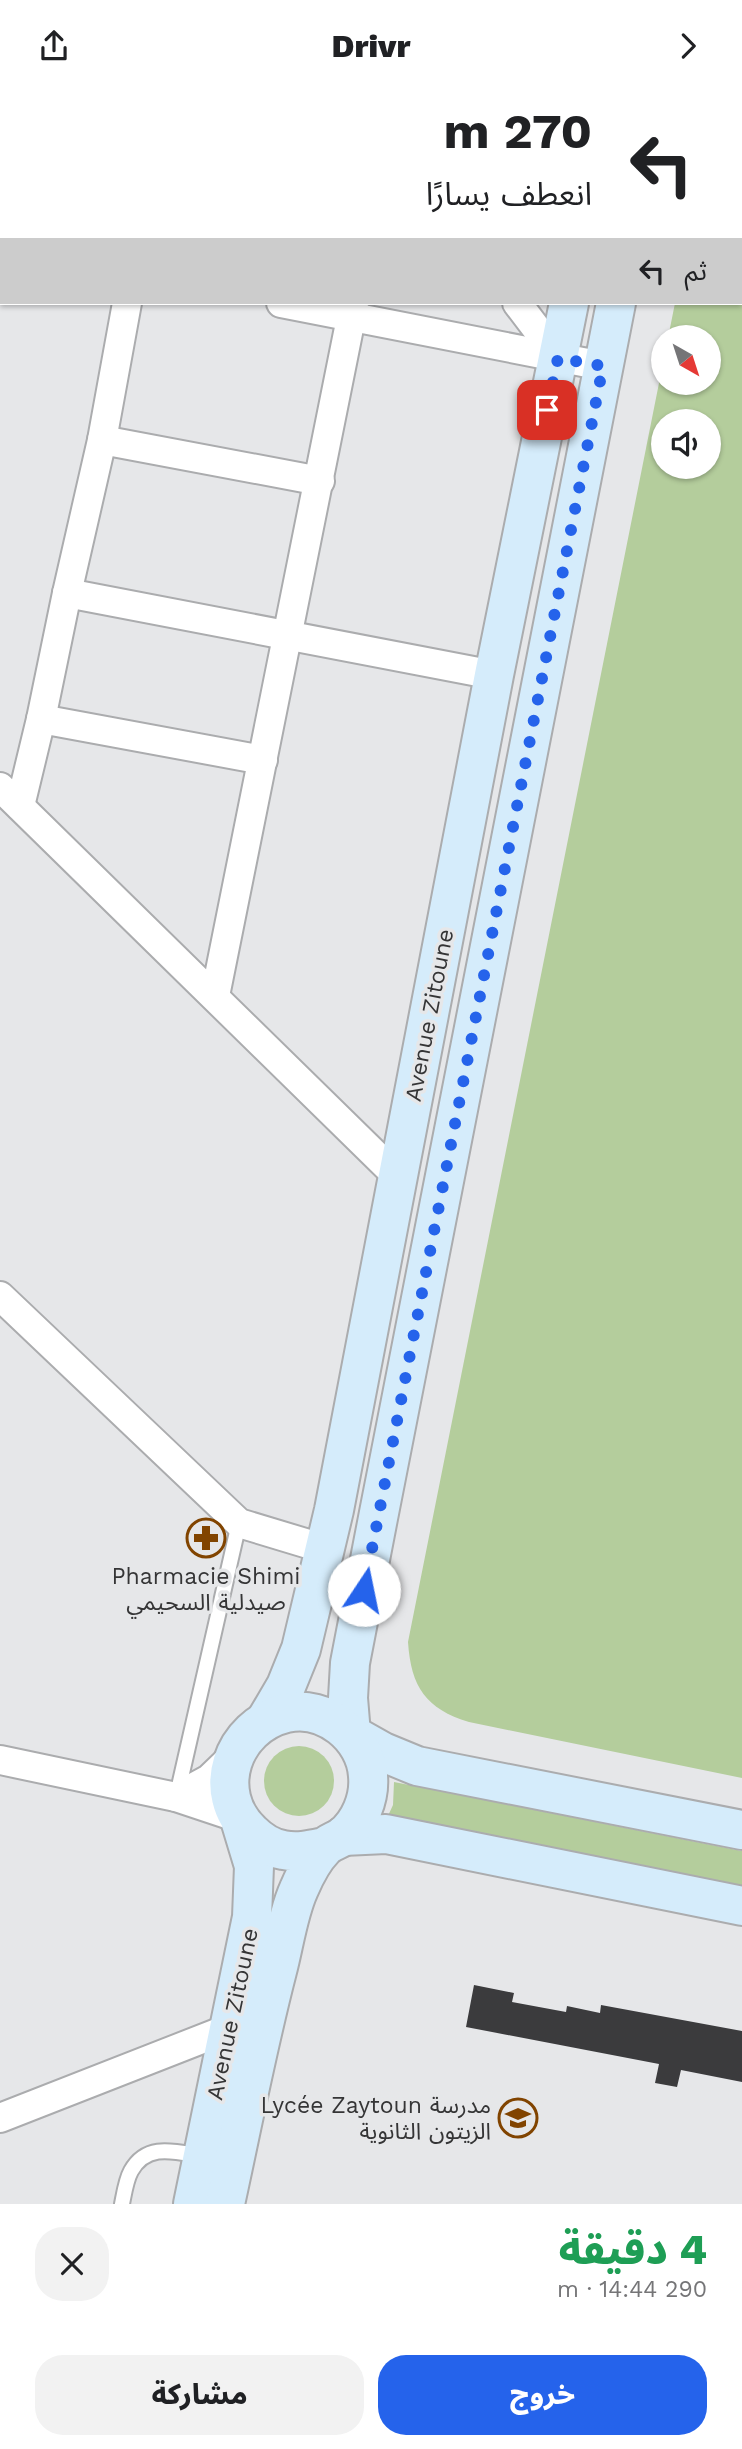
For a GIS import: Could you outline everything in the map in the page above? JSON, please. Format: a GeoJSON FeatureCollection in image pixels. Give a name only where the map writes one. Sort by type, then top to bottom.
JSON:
{"type":"FeatureCollection","features":[{"type":"Feature","properties":{"kind":"main road","name":"Avenue Zitoune"},"geometry":{"type":"LineString","coordinates":[[265,1720],[286,1686],[301,1649],[325,1549],[569,305]]}},
{"type":"Feature","properties":{"kind":"main road","name":"Avenue Zitoune"},"geometry":{"type":"LineString","coordinates":[[351,1734],[348,1698],[353,1650],[616,305]]}},
{"type":"Feature","properties":{"kind":"main road"},"geometry":{"type":"LineString","coordinates":[[742,1830],[418,1766],[383,1752],[333,1721],[312,1713],[288,1712],[265,1720],[247,1734],[234,1755],[228,1778],[231,1801],[240,1820],[259,1840],[280,1850],[302,1852],[334,1841],[386,1834],[742,1906]]}},
{"type":"Feature","properties":{"kind":"main road"},"geometry":{"type":"LineString","coordinates":[[334,1841],[358,1818],[367,1797],[368,1775],[363,1753],[351,1734]]}},
{"type":"Feature","properties":{"kind":"main road","name":"Avenue Zitoune"},"geometry":{"type":"LineString","coordinates":[[225,2204],[245,2031],[254,1866],[240,1820]]}},
{"type":"Feature","properties":{"kind":"main road","name":"Avenue Zitoune"},"geometry":{"type":"LineString","coordinates":[[193,2204],[203,2156],[245,2031],[298,1891],[334,1841]]}},
{"type":"Feature","properties":{"kind":"street"},"geometry":{"type":"LineString","coordinates":[[127,305],[102,440],[41,719],[10,796],[398,1177]]}},
{"type":"Feature","properties":{"kind":"street"},"geometry":{"type":"LineString","coordinates":[[301,305],[352,310],[603,366]]}},
{"type":"Feature","properties":{"kind":"street"},"geometry":{"type":"LineString","coordinates":[[518,305],[558,358]]}},
{"type":"Feature","properties":{"kind":"street"},"geometry":{"type":"LineString","coordinates":[[215,996],[320,481],[352,310]]}},
{"type":"Feature","properties":{"kind":"street"},"geometry":{"type":"LineString","coordinates":[[102,440],[320,481]]}},
{"type":"Feature","properties":{"kind":"street"},"geometry":{"type":"LineString","coordinates":[[67,593],[495,675]]}},
{"type":"Feature","properties":{"kind":"street"},"geometry":{"type":"LineString","coordinates":[[41,719],[263,760]]}},
{"type":"Feature","properties":{"kind":"street"},"geometry":{"type":"LineString","coordinates":[[0,1296],[239,1523],[325,1549]]}},
{"type":"Feature","properties":{"kind":"street"},"geometry":{"type":"LineString","coordinates":[[176,1797],[209,1779],[234,1755]]}},
{"type":"Feature","properties":{"kind":"street"},"geometry":{"type":"LineString","coordinates":[[0,1760],[176,1797],[240,1820]]}},
{"type":"Feature","properties":{"kind":"street"},"geometry":{"type":"LineString","coordinates":[[0,2118],[245,2031]]}},
{"type":"Feature","properties":{"kind":"lane"},"geometry":{"type":"LineString","coordinates":[[176,1797],[239,1523]]}},
{"type":"Feature","properties":{"kind":"lane"},"geometry":{"type":"LineString","coordinates":[[122,2204],[131,2171],[148,2154],[163,2150],[203,2156]]}},
{"type":"Feature","properties":{"kind":"green space"},"geometry":{"type":"Polygon","coordinates":[[[675,305],[742,305],[742,1778],[454,1717],[423,1694],[413,1672],[408,1642],[651,423],[651,479],[721,479],[721,409],[654,409],[657,395],[721,395],[721,325],[671,325],[675,305]]]}},
{"type":"Feature","properties":{"kind":"green space"},"geometry":{"type":"Polygon","coordinates":[[[299,1746],[318,1752],[328,1762],[334,1781],[328,1800],[318,1810],[299,1816],[280,1810],[270,1800],[264,1781],[270,1762],[280,1752],[299,1746]]]}},
{"type":"Feature","properties":{"kind":"green space"},"geometry":{"type":"Polygon","coordinates":[[[394,1782],[742,1851],[742,1887],[387,1818],[393,1805],[394,1782]]]}},
{"type":"Feature","properties":{"kind":"building"},"geometry":{"type":"Polygon","coordinates":[[[474,1985],[514,1993],[512,2002],[566,2012],[567,2006],[600,2013],[601,2005],[742,2031],[742,2082],[681,2070],[677,2087],[655,2083],[659,2064],[466,2027],[474,1985]]]}},
{"type":"Feature","properties":{"kind":"place","name":"Pharmacie Shimi صيدلية السحيمي"},"geometry":{"type":"Point","coordinates":[206,1538]}},
{"type":"Feature","properties":{"kind":"place","name":"Lycée Zaytoun مدرسة الزيتون الثانوية"},"geometry":{"type":"Point","coordinates":[518,2118]}},
{"type":"Feature","properties":{"kind":"route"},"geometry":{"type":"LineString","coordinates":[[364,1590],[603,366],[558,358],[547,410]]}}]}
